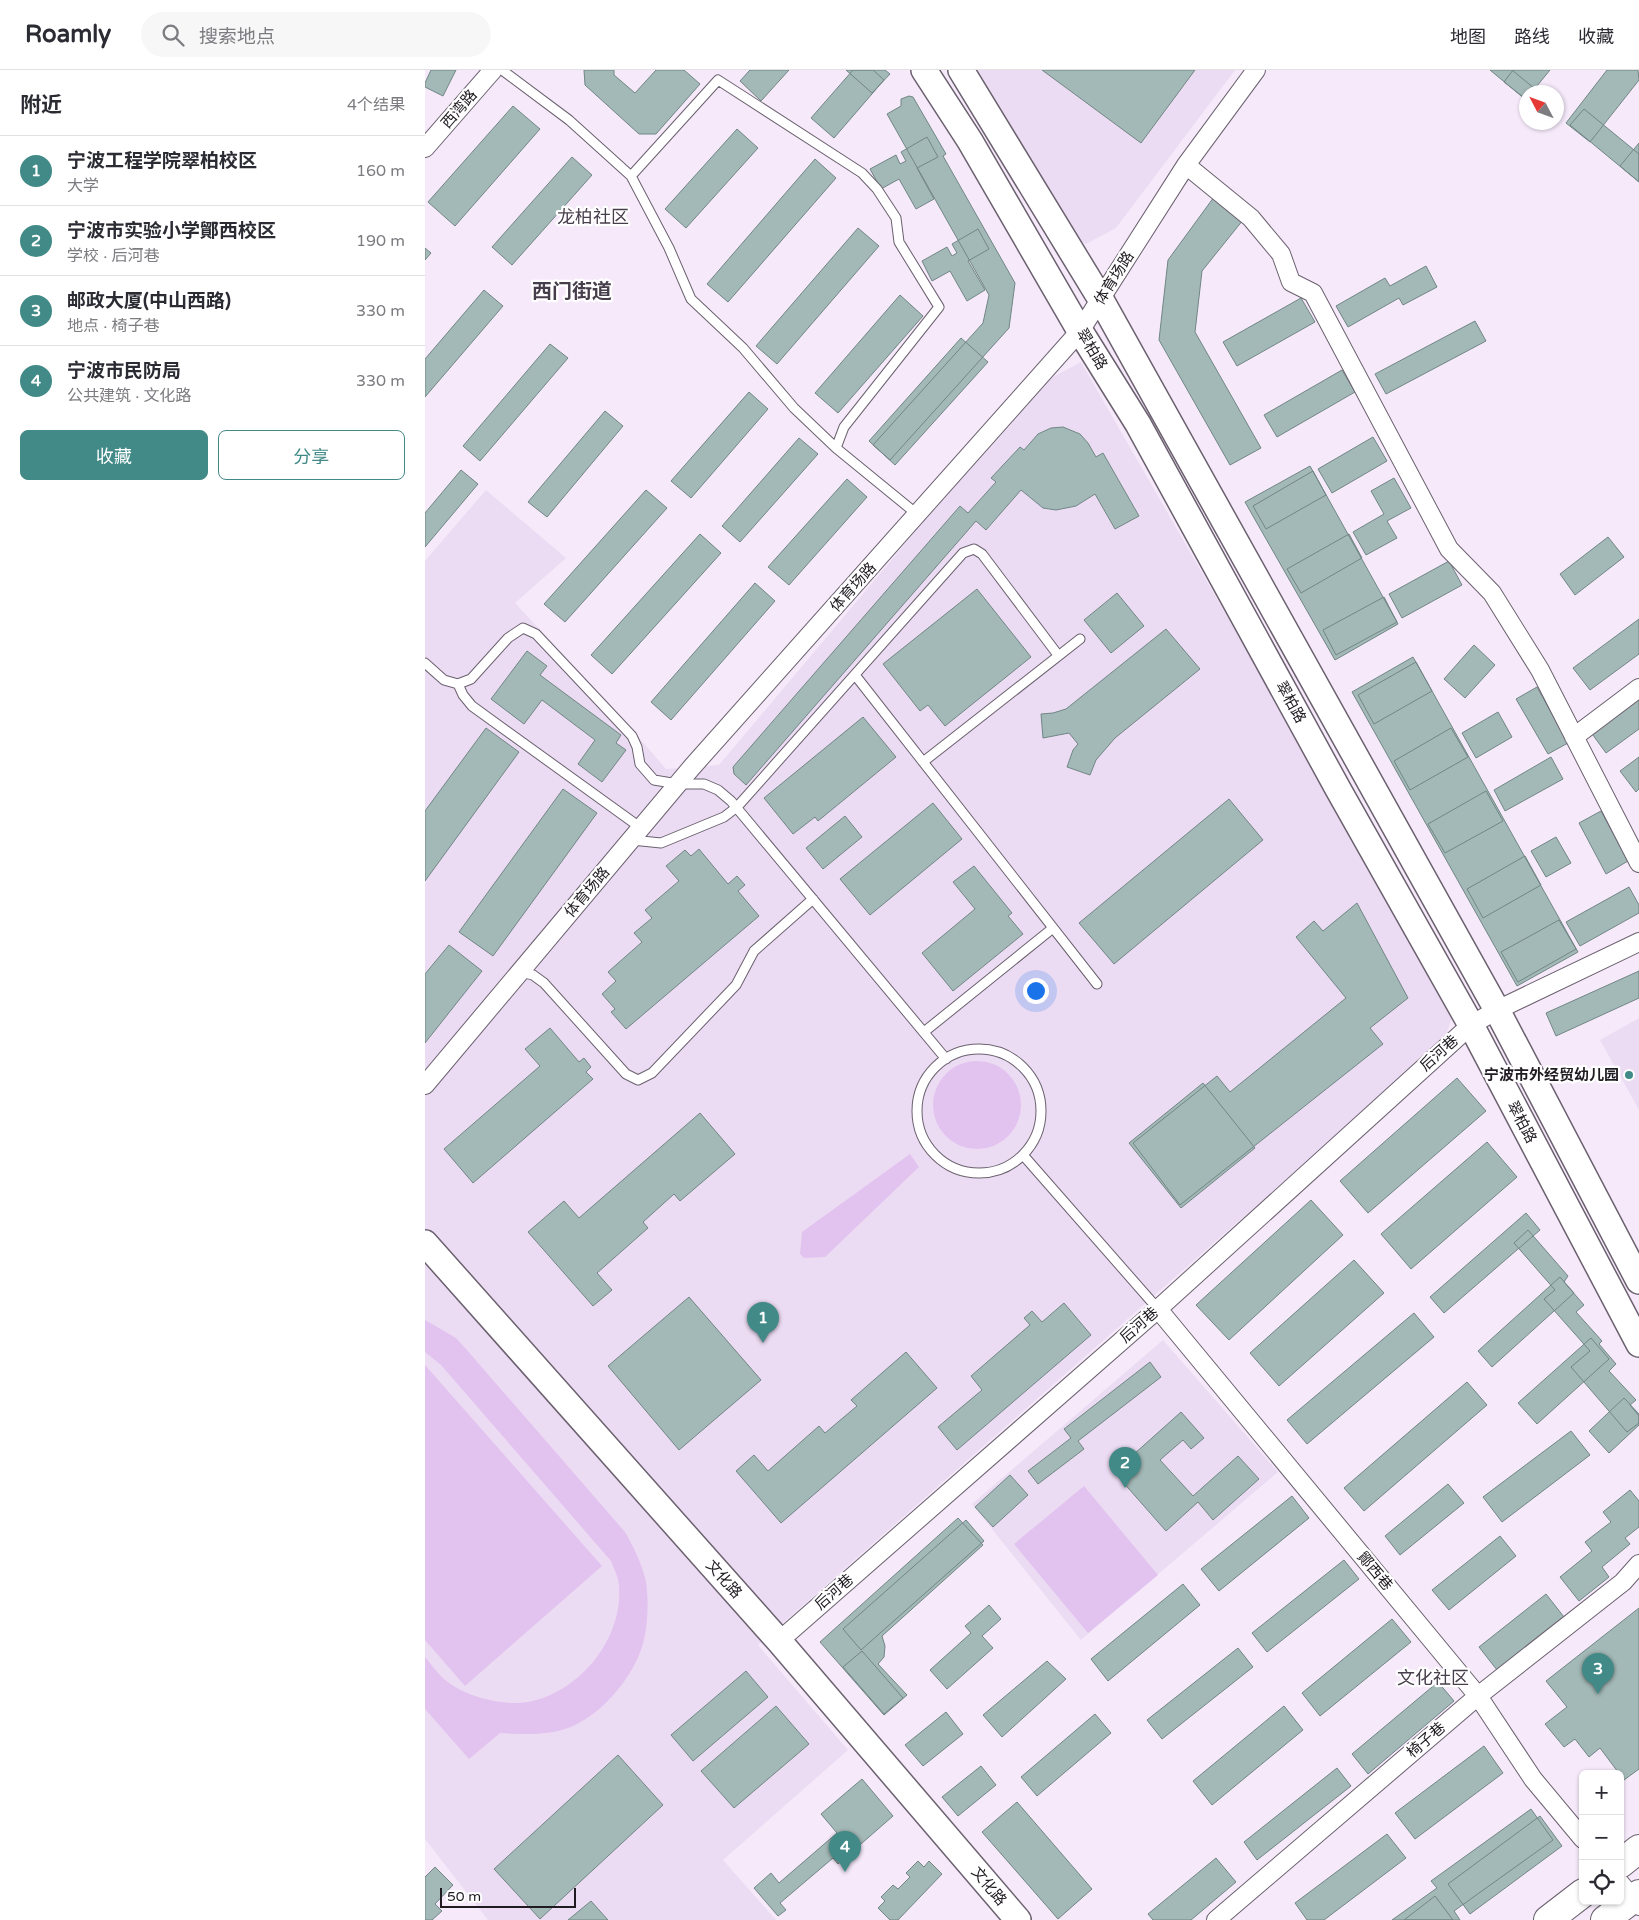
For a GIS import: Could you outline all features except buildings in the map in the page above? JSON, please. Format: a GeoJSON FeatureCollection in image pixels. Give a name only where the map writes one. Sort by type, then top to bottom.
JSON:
{"type":"FeatureCollection","features":[{"type":"Feature","properties":{"kind":"main road","name":"翠柏路"},"geometry":{"type":"LineString","coordinates":[[924,70],[970,141],[1080,331],[1138,424],[1471,1024],[1639,1344]]}},
{"type":"Feature","properties":{"kind":"main road","name":"翠柏路"},"geometry":{"type":"LineString","coordinates":[[961,70],[1101,298],[1497,1010],[1637,1271]]}},
{"type":"Feature","properties":{"kind":"main road","name":"文化路"},"geometry":{"type":"LineString","coordinates":[[425,1243],[779,1640],[1018,1920]]}},
{"type":"Feature","properties":{"kind":"main road"},"geometry":{"type":"LineString","coordinates":[[1624,1861],[1639,1849]]}},
{"type":"Feature","properties":{"kind":"main road"},"geometry":{"type":"LineString","coordinates":[[1605,1920],[1633,1895]]}},
{"type":"Feature","properties":{"kind":"main road"},"geometry":{"type":"LineString","coordinates":[[1548,1920],[1579,1896]]}},
{"type":"Feature","properties":{"kind":"street","name":"西湾路"},"geometry":{"type":"LineString","coordinates":[[425,148],[493,70]]}},
{"type":"Feature","properties":{"kind":"street","name":"体育场路"},"geometry":{"type":"LineString","coordinates":[[425,1085],[678,784],[1080,331],[1186,165],[1256,70]]}},
{"type":"Feature","properties":{"kind":"street"},"geometry":{"type":"LineString","coordinates":[[1186,165],[1251,218],[1281,254],[1291,282],[1313,293],[1449,548],[1492,593],[1539,670],[1639,863]]}},
{"type":"Feature","properties":{"kind":"street"},"geometry":{"type":"LineString","coordinates":[[1574,737],[1639,688]]}},
{"type":"Feature","properties":{"kind":"street","name":"后河巷"},"geometry":{"type":"LineString","coordinates":[[779,1640],[1158,1309],[1471,1024],[1639,942]]}},
{"type":"Feature","properties":{"kind":"street","name":"鄮西巷"},"geometry":{"type":"LineString","coordinates":[[1158,1309],[1478,1696],[1533,1779],[1579,1834]]}},
{"type":"Feature","properties":{"kind":"street","name":"椅子巷"},"geometry":{"type":"LineString","coordinates":[[1216,1920],[1478,1696],[1623,1582],[1639,1564]]}},
{"type":"Feature","properties":{"kind":"lane"},"geometry":{"type":"LineString","coordinates":[[502,70],[569,120],[631,176],[669,248],[691,299],[743,348],[794,408],[837,448],[918,514]]}},
{"type":"Feature","properties":{"kind":"lane"},"geometry":{"type":"LineString","coordinates":[[631,176],[718,80],[862,173],[877,189],[896,218],[899,242],[939,307],[844,427],[837,448]]}},
{"type":"Feature","properties":{"kind":"lane"},"geometry":{"type":"LineString","coordinates":[[458,684],[463,695],[472,706],[636,834],[661,843],[724,817],[737,807],[963,553],[974,549],[982,554],[1058,655]]}},
{"type":"Feature","properties":{"kind":"lane"},"geometry":{"type":"LineString","coordinates":[[425,663],[444,680],[458,684],[471,679],[508,638],[523,628],[536,634],[632,736],[637,747],[640,764],[654,780],[678,784],[704,784],[718,790],[737,807],[947,1059]]}},
{"type":"Feature","properties":{"kind":"lane"},"geometry":{"type":"LineString","coordinates":[[923,762],[1080,639]]}},
{"type":"Feature","properties":{"kind":"lane"},"geometry":{"type":"LineString","coordinates":[[855,675],[1097,984]]}},
{"type":"Feature","properties":{"kind":"lane"},"geometry":{"type":"LineString","coordinates":[[520,972],[533,975],[543,983],[626,1074],[638,1080],[652,1073],[736,985],[754,951],[813,899]]}},
{"type":"Feature","properties":{"kind":"lane"},"geometry":{"type":"LineString","coordinates":[[924,1032],[1053,928]]}},
{"type":"Feature","properties":{"kind":"lane"},"geometry":{"type":"LineString","coordinates":[[989,1050],[1013,1059],[1031,1077],[1040,1100],[1041,1114],[1039,1127],[1034,1139],[1023,1155],[1006,1167],[980,1173],[966,1172],[954,1168],[934,1153],[921,1132],[918,1106],[920,1094],[932,1072],[947,1059],[964,1051],[989,1050]]}},
{"type":"Feature","properties":{"kind":"lane"},"geometry":{"type":"LineString","coordinates":[[1023,1155],[1158,1309]]}},
{"type":"Feature","properties":{"kind":"shaded area"},"geometry":{"type":"Polygon","coordinates":[[[972,70],[1235,70],[1116,228],[1086,244],[1071,234],[972,70]]]}},
{"type":"Feature","properties":{"kind":"shaded area"},"geometry":{"type":"Polygon","coordinates":[[[1081,362],[1454,1012],[1444,1040],[758,1645],[848,1750],[723,1860],[776,1920],[488,1920],[425,1839],[425,561],[486,490],[566,558],[515,603],[611,705],[666,769],[719,765],[926,519],[1053,377],[1081,362]]]}},
{"type":"Feature","properties":{"kind":"shaded area","name":"宁波市外经贸幼儿园"},"geometry":{"type":"Polygon","coordinates":[[[1639,1018],[1639,1110],[1600,1040],[1639,1018]]]}},
{"type":"Feature","properties":{"kind":"shaded area"},"geometry":{"type":"Polygon","coordinates":[[[977,1061],[994,1064],[1008,1074],[1018,1088],[1021,1105],[1018,1122],[1008,1136],[994,1146],[977,1149],[960,1146],[946,1136],[936,1122],[933,1105],[936,1088],[946,1074],[960,1064],[977,1061]]]}},
{"type":"Feature","properties":{"kind":"shaded area"},"geometry":{"type":"Polygon","coordinates":[[[910,1154],[919,1167],[825,1257],[804,1258],[800,1254],[802,1232],[910,1154]]]}},
{"type":"Feature","properties":{"kind":"shaded area"},"geometry":{"type":"Polygon","coordinates":[[[425,1320],[456,1338],[625,1532],[640,1562],[647,1590],[648,1607],[641,1650],[629,1674],[602,1707],[580,1723],[560,1731],[534,1734],[500,1733],[469,1759],[425,1709],[425,1657],[445,1680],[475,1696],[508,1703],[518,1703],[547,1696],[565,1687],[581,1675],[595,1660],[606,1643],[614,1625],[618,1606],[619,1583],[611,1561],[441,1365],[425,1352],[425,1320]]]}},
{"type":"Feature","properties":{"kind":"shaded area"},"geometry":{"type":"Polygon","coordinates":[[[1163,1340],[1278,1472],[1081,1640],[972,1504],[1163,1340]]]}},
{"type":"Feature","properties":{"kind":"shaded area"},"geometry":{"type":"Polygon","coordinates":[[[425,1365],[602,1566],[465,1686],[425,1640],[425,1365]]]}},
{"type":"Feature","properties":{"kind":"shaded area"},"geometry":{"type":"Polygon","coordinates":[[[1084,1486],[1158,1575],[1088,1633],[1014,1544],[1084,1486]]]}},
{"type":"Feature","properties":{"kind":"place","name":"宁波市外经贸幼儿园"},"geometry":{"type":"Point","coordinates":[1629,1075]}},
{"type":"Feature","properties":{"kind":"place","name":"宁波工程学院翠柏校区"},"geometry":{"type":"Point","coordinates":[763,1343]}},
{"type":"Feature","properties":{"kind":"place","name":"宁波市实验小学鄮西校区"},"geometry":{"type":"Point","coordinates":[1125,1488]}},
{"type":"Feature","properties":{"kind":"place","name":"邮政大厦(中山西路)"},"geometry":{"type":"Point","coordinates":[1598,1694]}},
{"type":"Feature","properties":{"kind":"place","name":"宁波市民防局"},"geometry":{"type":"Point","coordinates":[845,1872]}},
{"type":"Feature","properties":{"kind":"district","name":"龙柏社区"},"geometry":{"type":"Point","coordinates":[593,217]}},
{"type":"Feature","properties":{"kind":"district","name":"西门街道"},"geometry":{"type":"Point","coordinates":[572,292]}},
{"type":"Feature","properties":{"kind":"district","name":"文化社区"},"geometry":{"type":"Point","coordinates":[1433,1678]}}]}
